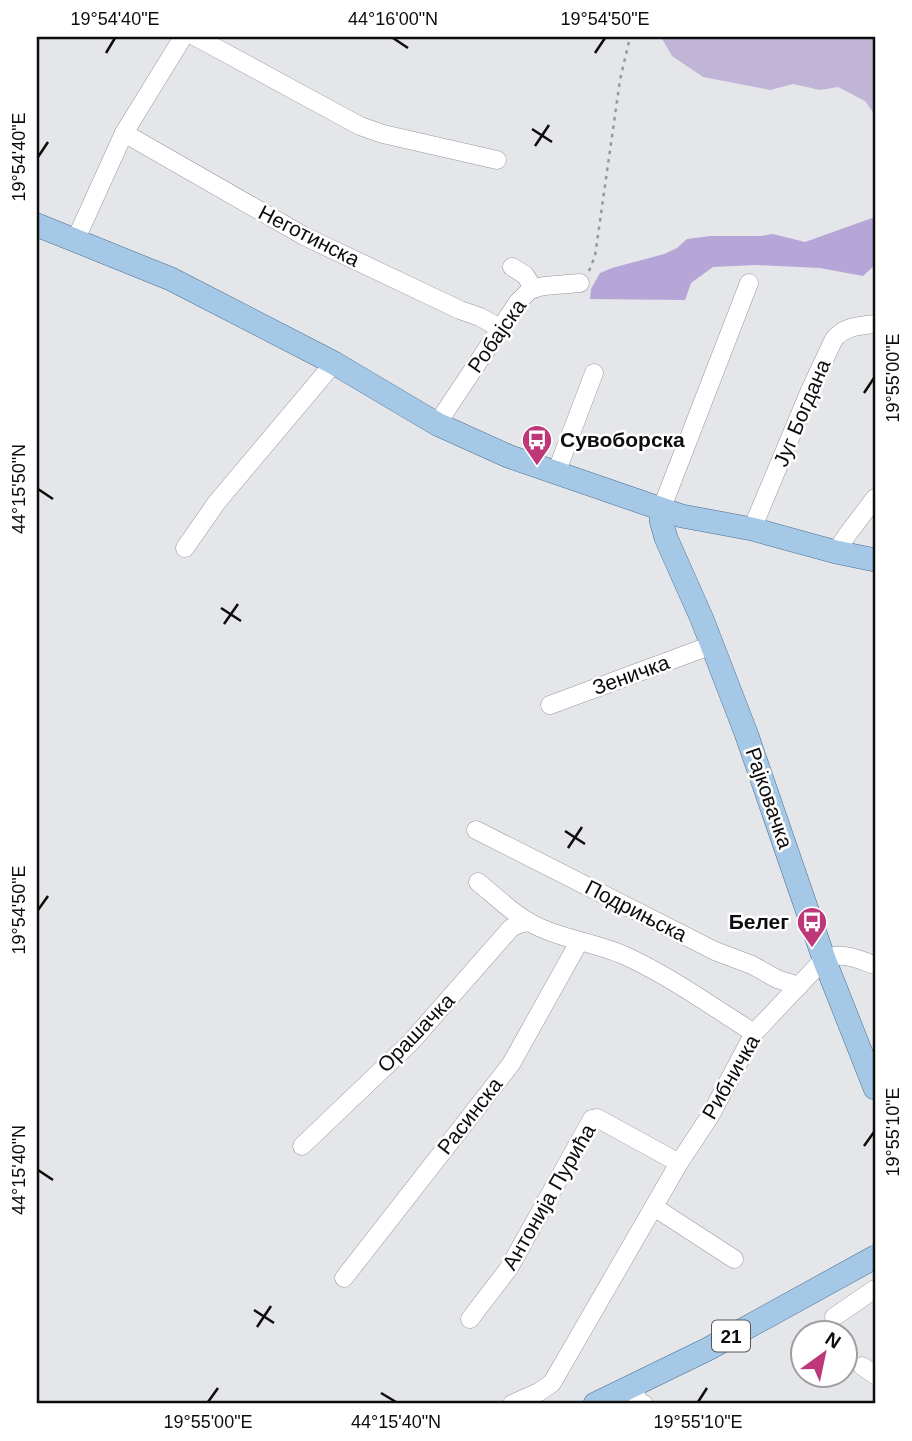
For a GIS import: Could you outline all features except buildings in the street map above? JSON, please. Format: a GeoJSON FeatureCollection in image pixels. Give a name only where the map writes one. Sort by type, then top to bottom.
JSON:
{"type":"FeatureCollection","features":[{"type":"Feature","properties":{"kind":"main road"},"geometry":{"type":"LineString","coordinates":[[37,225],[171,279],[334,363],[437,424],[508,456],[661,510],[875,560]]}},
{"type":"Feature","properties":{"kind":"main road","name":"Рајковачка"},"geometry":{"type":"LineString","coordinates":[[661,510],[660,520],[666,538],[702,619],[746,733],[824,959],[875,1088]]}},
{"type":"Feature","properties":{"kind":"main road","name":"21"},"geometry":{"type":"LineString","coordinates":[[595,1404],[638,1396],[708,1349],[875,1257]]}},
{"type":"Feature","properties":{"kind":"street"},"geometry":{"type":"LineString","coordinates":[[75,240],[124,132],[183,37]]}},
{"type":"Feature","properties":{"kind":"street"},"geometry":{"type":"LineString","coordinates":[[196,37],[360,126],[383,134],[497,160]]}},
{"type":"Feature","properties":{"kind":"street","name":"Неготинска"},"geometry":{"type":"LineString","coordinates":[[124,132],[304,236],[500,328]]}},
{"type":"Feature","properties":{"kind":"street"},"geometry":{"type":"LineString","coordinates":[[512,267],[525,275],[534,289]]}},
{"type":"Feature","properties":{"kind":"street","name":"Робајска"},"geometry":{"type":"LineString","coordinates":[[437,424],[517,302],[534,289],[580,283]]}},
{"type":"Feature","properties":{"kind":"street"},"geometry":{"type":"LineString","coordinates":[[661,510],[749,284]]}},
{"type":"Feature","properties":{"kind":"street","name":"Југ Богдана"},"geometry":{"type":"LineString","coordinates":[[752,530],[834,339],[839,332],[848,328],[875,324]]}},
{"type":"Feature","properties":{"kind":"street"},"geometry":{"type":"LineString","coordinates":[[185,548],[216,502],[334,363]]}},
{"type":"Feature","properties":{"kind":"street"},"geometry":{"type":"LineString","coordinates":[[556,473],[594,373]]}},
{"type":"Feature","properties":{"kind":"street"},"geometry":{"type":"LineString","coordinates":[[836,552],[875,498]]}},
{"type":"Feature","properties":{"kind":"street","name":"Зеничка"},"geometry":{"type":"LineString","coordinates":[[550,705],[712,645]]}},
{"type":"Feature","properties":{"kind":"street","name":"Подрињска"},"geometry":{"type":"LineString","coordinates":[[476,830],[704,946],[799,986]]}},
{"type":"Feature","properties":{"kind":"street"},"geometry":{"type":"LineString","coordinates":[[478,882],[529,922],[579,942],[613,950],[662,974],[754,1033]]}},
{"type":"Feature","properties":{"kind":"street","name":"Орашачка"},"geometry":{"type":"LineString","coordinates":[[302,1146],[411,1042],[511,929],[529,922]]}},
{"type":"Feature","properties":{"kind":"street","name":"Расинска"},"geometry":{"type":"LineString","coordinates":[[344,1278],[511,1063],[579,942]]}},
{"type":"Feature","properties":{"kind":"street"},"geometry":{"type":"LineString","coordinates":[[824,959],[843,955],[875,965]]}},
{"type":"Feature","properties":{"kind":"street","name":"Рибничка"},"geometry":{"type":"LineString","coordinates":[[512,1404],[552,1383],[679,1163],[710,1116],[754,1033],[824,959]]}},
{"type":"Feature","properties":{"kind":"street","name":"Антонија Пурића"},"geometry":{"type":"LineString","coordinates":[[470,1319],[509,1268],[592,1119],[597,1118],[679,1163]]}},
{"type":"Feature","properties":{"kind":"street"},"geometry":{"type":"LineString","coordinates":[[654,1207],[734,1259]]}},
{"type":"Feature","properties":{"kind":"street"},"geometry":{"type":"LineString","coordinates":[[834,1317],[875,1290]]}},
{"type":"Feature","properties":{"kind":"path"},"geometry":{"type":"LineString","coordinates":[[580,283],[588,274],[595,256],[620,80],[630,37]]}},
{"type":"Feature","properties":{"kind":"shaded area"},"geometry":{"type":"Polygon","coordinates":[[[661,37],[875,37],[875,115],[865,101],[838,87],[820,90],[793,84],[770,90],[703,77],[672,56],[661,37]]]}},
{"type":"Feature","properties":{"kind":"shaded area"},"geometry":{"type":"Polygon","coordinates":[[[875,217],[875,265],[863,276],[820,268],[755,265],[713,267],[691,283],[685,300],[590,299],[591,289],[600,273],[664,254],[687,239],[773,234],[805,242],[875,217]]]}},
{"type":"Feature","properties":{"kind":"place","name":"Сувоборска"},"geometry":{"type":"Point","coordinates":[537,467]}},
{"type":"Feature","properties":{"kind":"place","name":"Белег"},"geometry":{"type":"Point","coordinates":[812,949]}}]}
